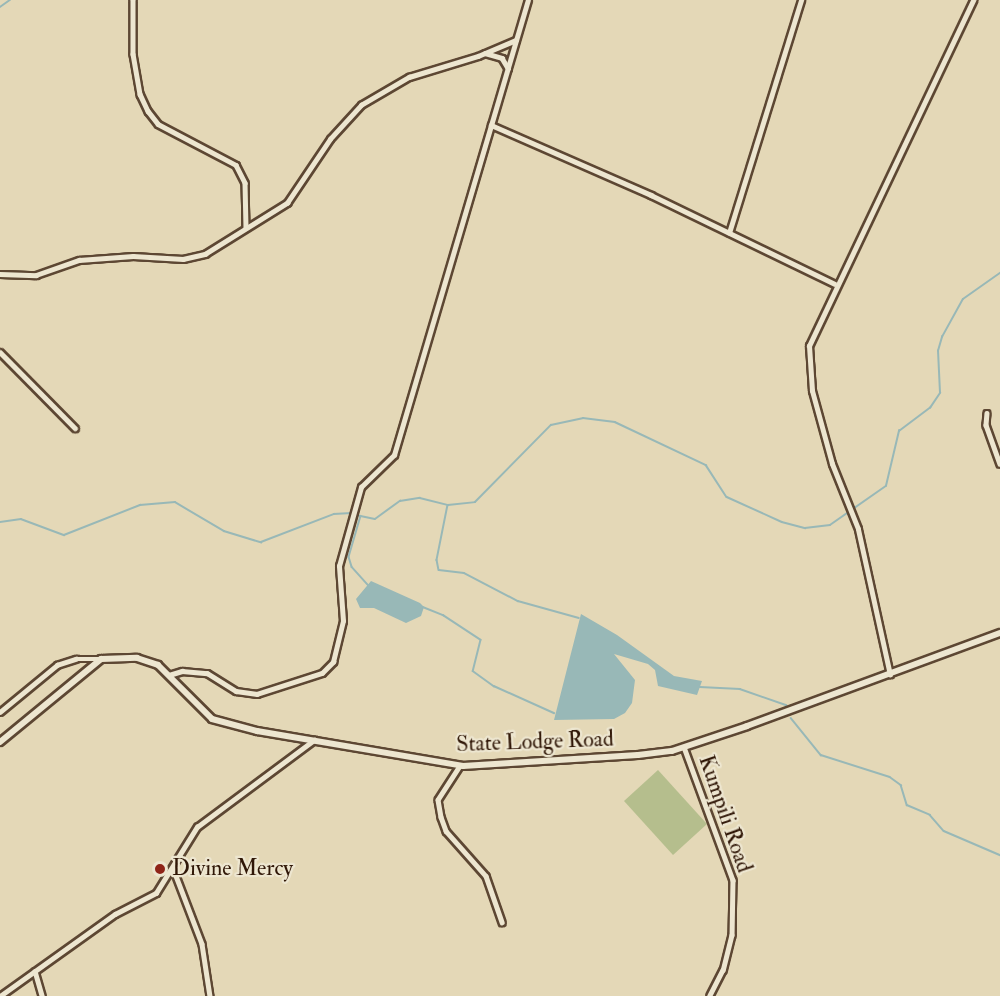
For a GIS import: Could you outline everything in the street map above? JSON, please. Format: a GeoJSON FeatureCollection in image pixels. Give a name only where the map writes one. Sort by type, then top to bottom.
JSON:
{"type":"FeatureCollection","features":[{"type":"Feature","properties":{"kind":"street"},"geometry":{"type":"LineString","coordinates":[[133,0],[133,54],[140,94],[148,111],[158,124],[236,165],[245,183],[246,227]]}},
{"type":"Feature","properties":{"kind":"street"},"geometry":{"type":"LineString","coordinates":[[169,675],[182,671],[207,672],[236,691],[251,694],[327,670],[336,655],[342,631],[339,566],[363,481],[394,454],[528,0]]}},
{"type":"Feature","properties":{"kind":"street"},"geometry":{"type":"LineString","coordinates":[[729,233],[801,0]]}},
{"type":"Feature","properties":{"kind":"street"},"geometry":{"type":"LineString","coordinates":[[890,675],[853,516],[832,464],[808,373],[809,346],[835,284],[973,0]]}},
{"type":"Feature","properties":{"kind":"street"},"geometry":{"type":"LineString","coordinates":[[0,274],[36,274],[79,260],[193,257],[217,248],[246,227],[287,203],[330,139],[361,105],[409,77],[485,53],[516,40]]}},
{"type":"Feature","properties":{"kind":"street"},"geometry":{"type":"LineString","coordinates":[[485,53],[502,58],[508,68]]}},
{"type":"Feature","properties":{"kind":"street"},"geometry":{"type":"LineString","coordinates":[[490,125],[729,233],[835,284]]}},
{"type":"Feature","properties":{"kind":"street"},"geometry":{"type":"LineString","coordinates":[[0,352],[75,428]]}},
{"type":"Feature","properties":{"kind":"street"},"geometry":{"type":"LineString","coordinates":[[987,413],[986,425],[1000,464]]}},
{"type":"Feature","properties":{"kind":"street","name":"State Lodge Road"},"geometry":{"type":"LineString","coordinates":[[101,659],[151,661],[169,675],[181,691],[212,718],[314,740],[459,766],[566,763],[684,747],[890,675],[1000,633]]}},
{"type":"Feature","properties":{"kind":"street"},"geometry":{"type":"LineString","coordinates":[[0,712],[57,665],[76,659],[101,659]]}},
{"type":"Feature","properties":{"kind":"street"},"geometry":{"type":"LineString","coordinates":[[0,742],[101,659]]}},
{"type":"Feature","properties":{"kind":"street"},"geometry":{"type":"LineString","coordinates":[[0,996],[115,914],[156,893],[202,822],[314,740]]}},
{"type":"Feature","properties":{"kind":"street","name":"Kumpili Road"},"geometry":{"type":"LineString","coordinates":[[684,747],[733,880],[732,935],[723,970],[710,996]]}},
{"type":"Feature","properties":{"kind":"street"},"geometry":{"type":"LineString","coordinates":[[459,766],[438,800],[441,818],[446,831],[486,876],[502,922]]}},
{"type":"Feature","properties":{"kind":"street"},"geometry":{"type":"LineString","coordinates":[[173,868],[202,944],[210,996]]}},
{"type":"Feature","properties":{"kind":"street"},"geometry":{"type":"LineString","coordinates":[[35,971],[42,996]]}},
{"type":"Feature","properties":{"kind":"green space"},"geometry":{"type":"Polygon","coordinates":[[[658,770],[707,824],[673,855],[624,801],[658,770]]]}},
{"type":"Feature","properties":{"kind":"water"},"geometry":{"type":"Polygon","coordinates":[[[371,581],[420,603],[424,607],[421,616],[406,623],[374,608],[360,608],[356,599],[371,581]]]}},
{"type":"Feature","properties":{"kind":"water"},"geometry":{"type":"Polygon","coordinates":[[[581,614],[617,635],[674,676],[702,681],[697,695],[658,686],[655,670],[648,664],[614,654],[635,680],[632,703],[625,713],[614,719],[554,720],[581,614]]]}},
{"type":"Feature","properties":{"kind":"waterway"},"geometry":{"type":"LineString","coordinates":[[0,7],[10,0]]}},
{"type":"Feature","properties":{"kind":"waterway"},"geometry":{"type":"LineString","coordinates":[[448,505],[475,502],[551,425],[583,418],[615,422],[706,465],[727,497],[782,522],[805,528],[830,525],[886,486],[899,431],[930,408],[940,393],[938,351],[942,337],[963,299],[1000,273]]}},
{"type":"Feature","properties":{"kind":"waterway"},"geometry":{"type":"LineString","coordinates":[[356,515],[375,519],[400,501],[420,498],[448,505],[437,560],[439,570],[464,573],[518,601],[579,618]]}},
{"type":"Feature","properties":{"kind":"waterway"},"geometry":{"type":"LineString","coordinates":[[0,522],[21,519],[64,535],[140,505],[175,502],[224,531],[261,542],[334,514],[351,513]]}},
{"type":"Feature","properties":{"kind":"waterway"},"geometry":{"type":"LineString","coordinates":[[361,516],[349,557],[352,567],[369,586]]}},
{"type":"Feature","properties":{"kind":"waterway"},"geometry":{"type":"LineString","coordinates":[[423,607],[443,615],[481,640],[473,671],[494,686],[554,713]]}},
{"type":"Feature","properties":{"kind":"waterway"},"geometry":{"type":"LineString","coordinates":[[700,687],[740,689],[786,705]]}},
{"type":"Feature","properties":{"kind":"waterway"},"geometry":{"type":"LineString","coordinates":[[791,718],[821,755],[890,777],[901,785],[907,805],[930,815],[944,831],[1000,855]]}},
{"type":"Feature","properties":{"kind":"place","name":"Divine Mercy"},"geometry":{"type":"Point","coordinates":[160,869]}}]}
